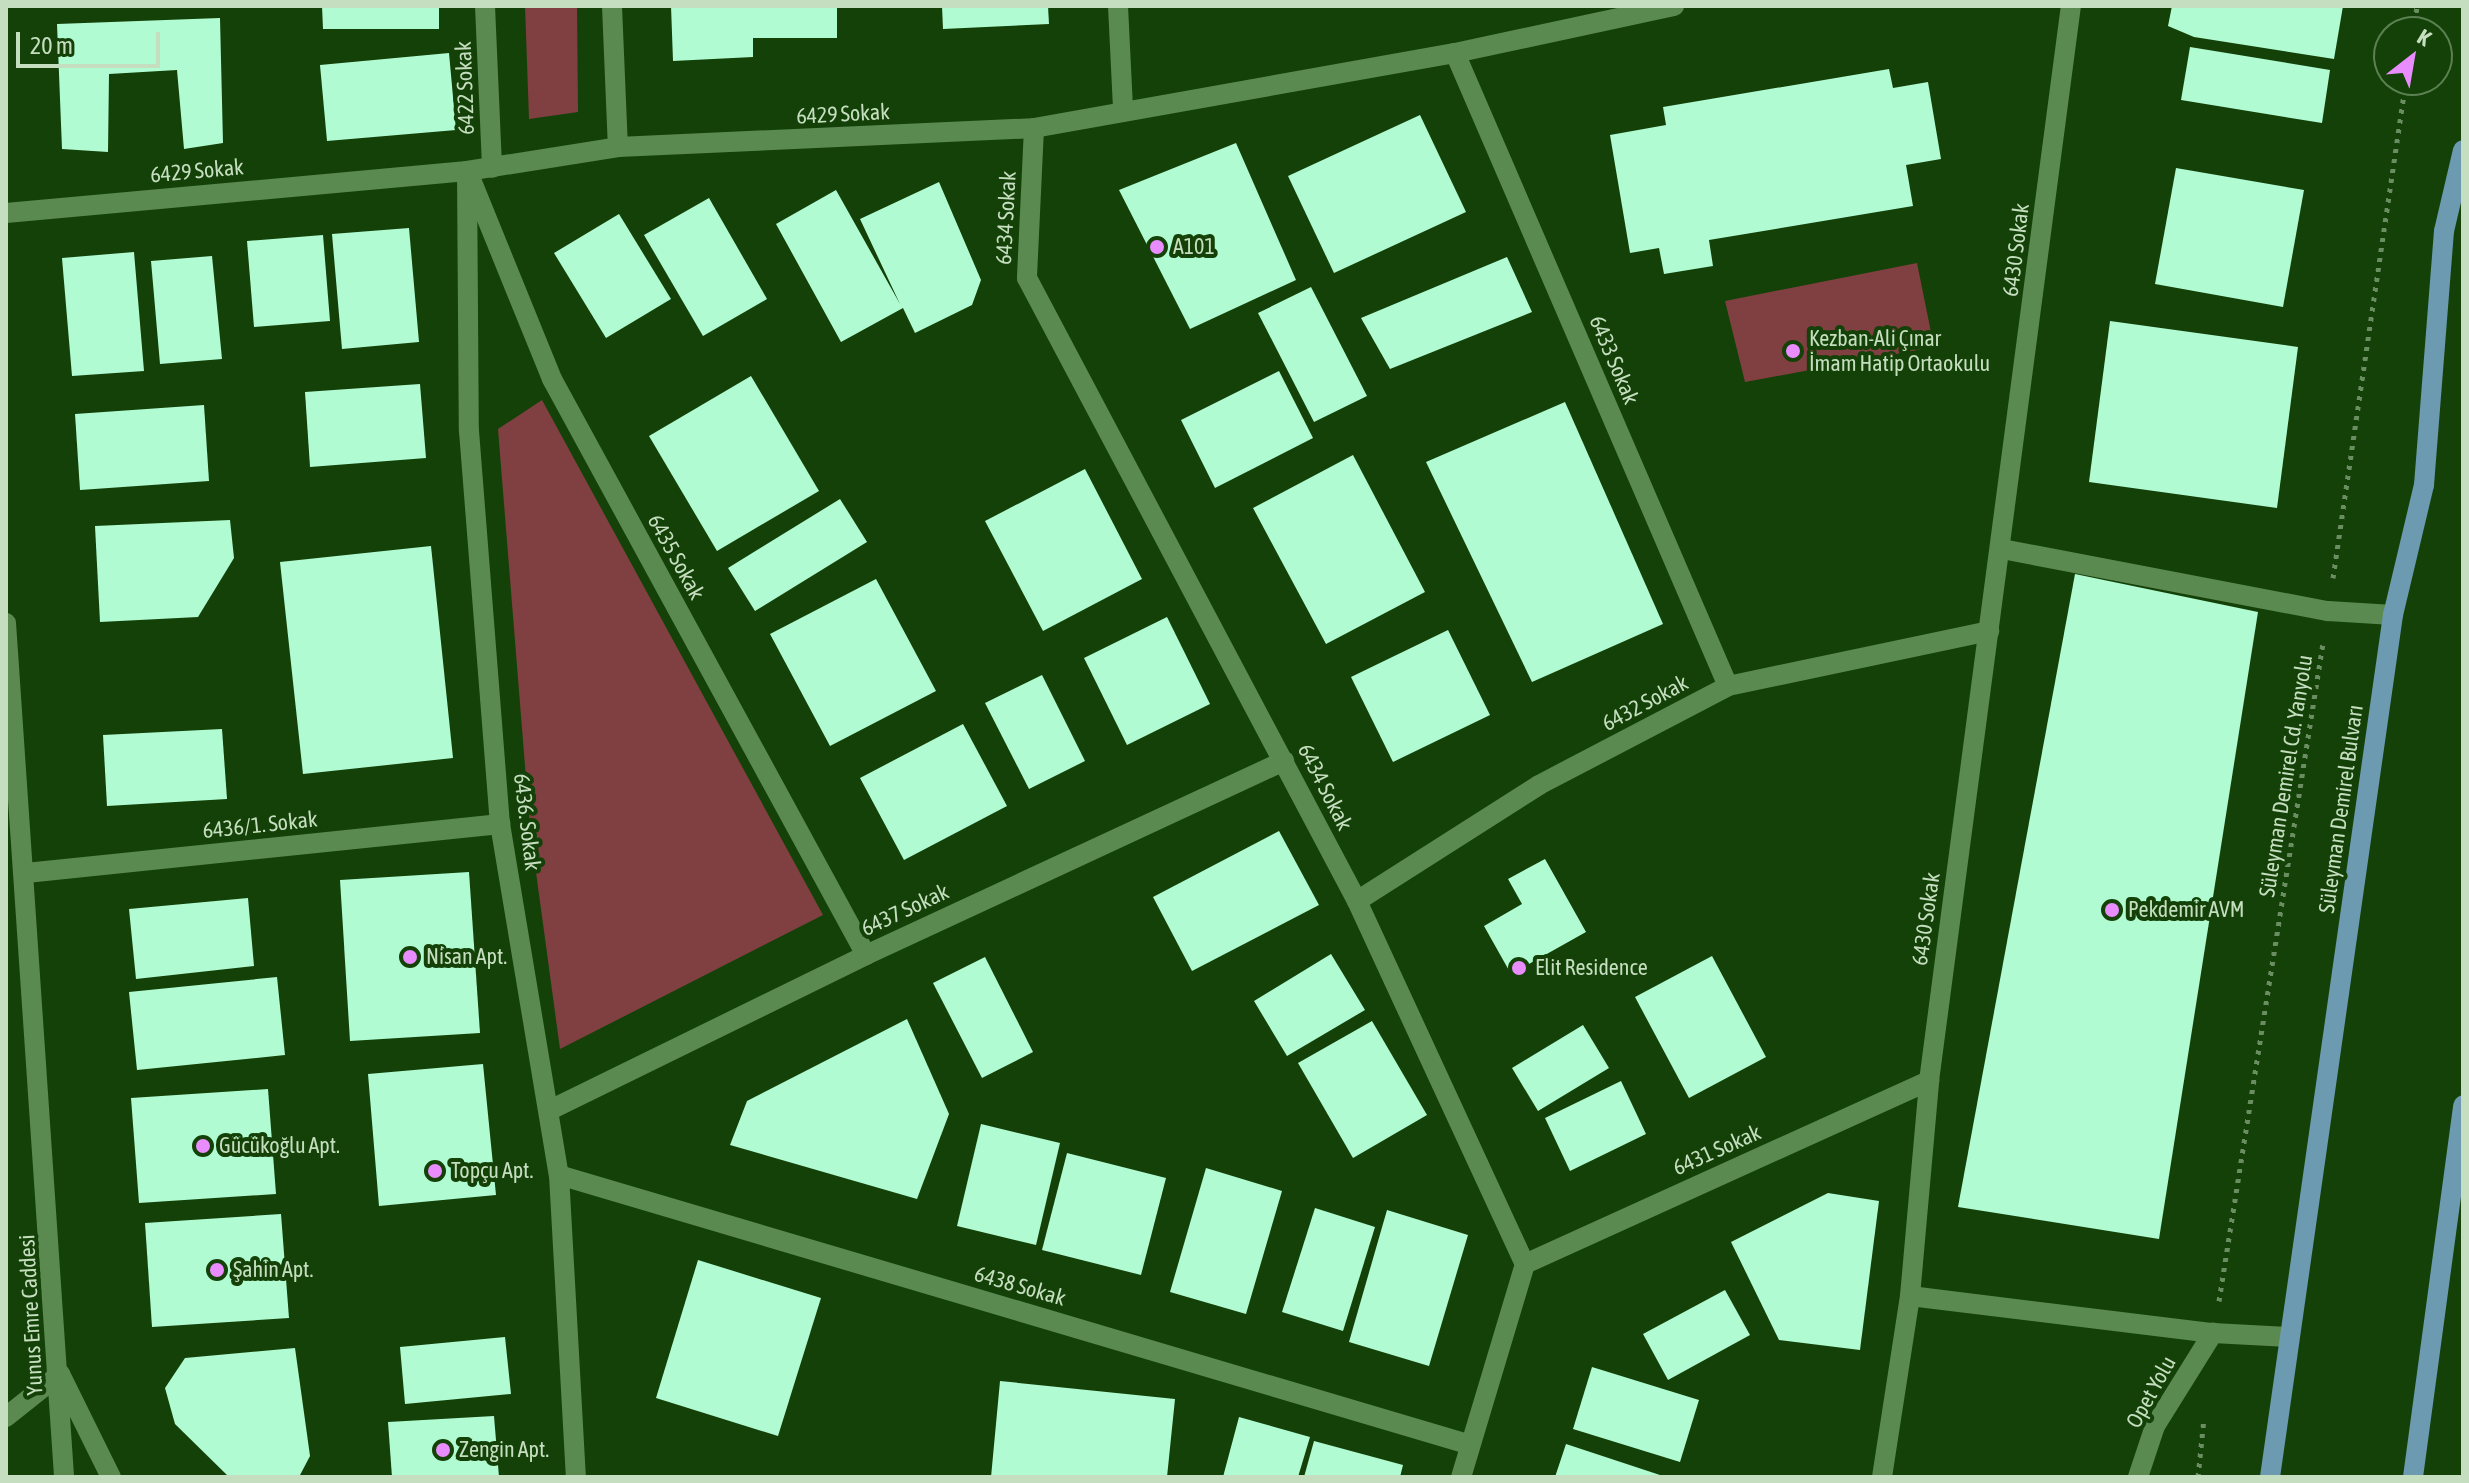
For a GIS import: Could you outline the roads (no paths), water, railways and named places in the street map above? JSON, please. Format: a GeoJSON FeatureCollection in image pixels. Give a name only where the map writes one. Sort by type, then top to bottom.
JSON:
{"type":"FeatureCollection","features":[{"type":"Feature","properties":{"kind":"main road","name":"Süleyman Demirel Bulvarı"},"geometry":{"type":"LineString","coordinates":[[2270,1477],[2393,615],[2424,485],[2444,231],[2463,150]]}},
{"type":"Feature","properties":{"kind":"main road"},"geometry":{"type":"LineString","coordinates":[[2413,1477],[2463,1105]]}},
{"type":"Feature","properties":{"kind":"street","name":"6422 Sokak"},"geometry":{"type":"LineString","coordinates":[[485,6],[492,168]]}},
{"type":"Feature","properties":{"kind":"street"},"geometry":{"type":"LineString","coordinates":[[612,6],[618,147]]}},
{"type":"Feature","properties":{"kind":"street"},"geometry":{"type":"LineString","coordinates":[[1118,6],[1123,110]]}},
{"type":"Feature","properties":{"kind":"street","name":"6429 Sokak"},"geometry":{"type":"LineString","coordinates":[[6,213],[467,171],[618,147],[1034,128],[1455,53],[1610,12],[1674,6]]}},
{"type":"Feature","properties":{"kind":"street","name":"6430 Sokak"},"geometry":{"type":"LineString","coordinates":[[1882,1477],[1910,1296],[1929,1081],[2002,549],[2071,6]]}},
{"type":"Feature","properties":{"kind":"street","name":"6433 Sokak"},"geometry":{"type":"LineString","coordinates":[[1455,53],[1728,686]]}},
{"type":"Feature","properties":{"kind":"street","name":"6434 Sokak"},"geometry":{"type":"LineString","coordinates":[[1034,128],[1027,278],[1357,901],[1525,1264]]}},
{"type":"Feature","properties":{"kind":"street","name":"6436. Sokak"},"geometry":{"type":"LineString","coordinates":[[467,171],[469,431],[500,824],[559,1175],[576,1477]]}},
{"type":"Feature","properties":{"kind":"street","name":"6435 Sokak"},"geometry":{"type":"LineString","coordinates":[[467,171],[552,379],[866,955]]}},
{"type":"Feature","properties":{"kind":"street"},"geometry":{"type":"LineString","coordinates":[[2002,549],[2328,611],[2393,615]]}},
{"type":"Feature","properties":{"kind":"street","name":"Yunus Emre Caddesi"},"geometry":{"type":"LineString","coordinates":[[6,623],[26,873],[60,1374],[64,1477]]}},
{"type":"Feature","properties":{"kind":"street","name":"6432 Sokak"},"geometry":{"type":"LineString","coordinates":[[1357,901],[1539,785],[1728,686],[1989,631]]}},
{"type":"Feature","properties":{"kind":"street","name":"6437 Sokak"},"geometry":{"type":"LineString","coordinates":[[550,1110],[866,955],[1284,761]]}},
{"type":"Feature","properties":{"kind":"street","name":"6436/1. Sokak"},"geometry":{"type":"LineString","coordinates":[[26,873],[500,824]]}},
{"type":"Feature","properties":{"kind":"street","name":"6431 Sokak"},"geometry":{"type":"LineString","coordinates":[[1525,1264],[1929,1081]]}},
{"type":"Feature","properties":{"kind":"street","name":"6438 Sokak"},"geometry":{"type":"LineString","coordinates":[[559,1175],[1468,1444]]}},
{"type":"Feature","properties":{"kind":"street"},"geometry":{"type":"LineString","coordinates":[[1461,1477],[1468,1444],[1525,1264]]}},
{"type":"Feature","properties":{"kind":"street"},"geometry":{"type":"LineString","coordinates":[[1910,1296],[2213,1333],[2289,1337]]}},
{"type":"Feature","properties":{"kind":"street","name":"Opet Yolu"},"geometry":{"type":"LineString","coordinates":[[2138,1477],[2155,1426],[2213,1333]]}},
{"type":"Feature","properties":{"kind":"street"},"geometry":{"type":"LineString","coordinates":[[6,1417],[60,1374],[111,1477]]}},
{"type":"Feature","properties":{"kind":"place","name":"A101"},"geometry":{"type":"Point","coordinates":[1157,247]}},
{"type":"Feature","properties":{"kind":"place","name":"Kezban-Ali Çınar İmam Hatip Ortaokulu"},"geometry":{"type":"Point","coordinates":[1793,351]}},
{"type":"Feature","properties":{"kind":"place","name":"Pekdemir AVM"},"geometry":{"type":"Point","coordinates":[2112,910]}},
{"type":"Feature","properties":{"kind":"place","name":"Nisan Apt."},"geometry":{"type":"Point","coordinates":[410,957]}},
{"type":"Feature","properties":{"kind":"place","name":"Elit Residence"},"geometry":{"type":"Point","coordinates":[1519,968]}},
{"type":"Feature","properties":{"kind":"place","name":"Gücükoğlu Apt."},"geometry":{"type":"Point","coordinates":[203,1146]}},
{"type":"Feature","properties":{"kind":"place","name":"Topçu Apt."},"geometry":{"type":"Point","coordinates":[435,1171]}},
{"type":"Feature","properties":{"kind":"place","name":"Şahin Apt."},"geometry":{"type":"Point","coordinates":[217,1270]}},
{"type":"Feature","properties":{"kind":"place","name":"Zengin Apt."},"geometry":{"type":"Point","coordinates":[443,1450]}}]}
